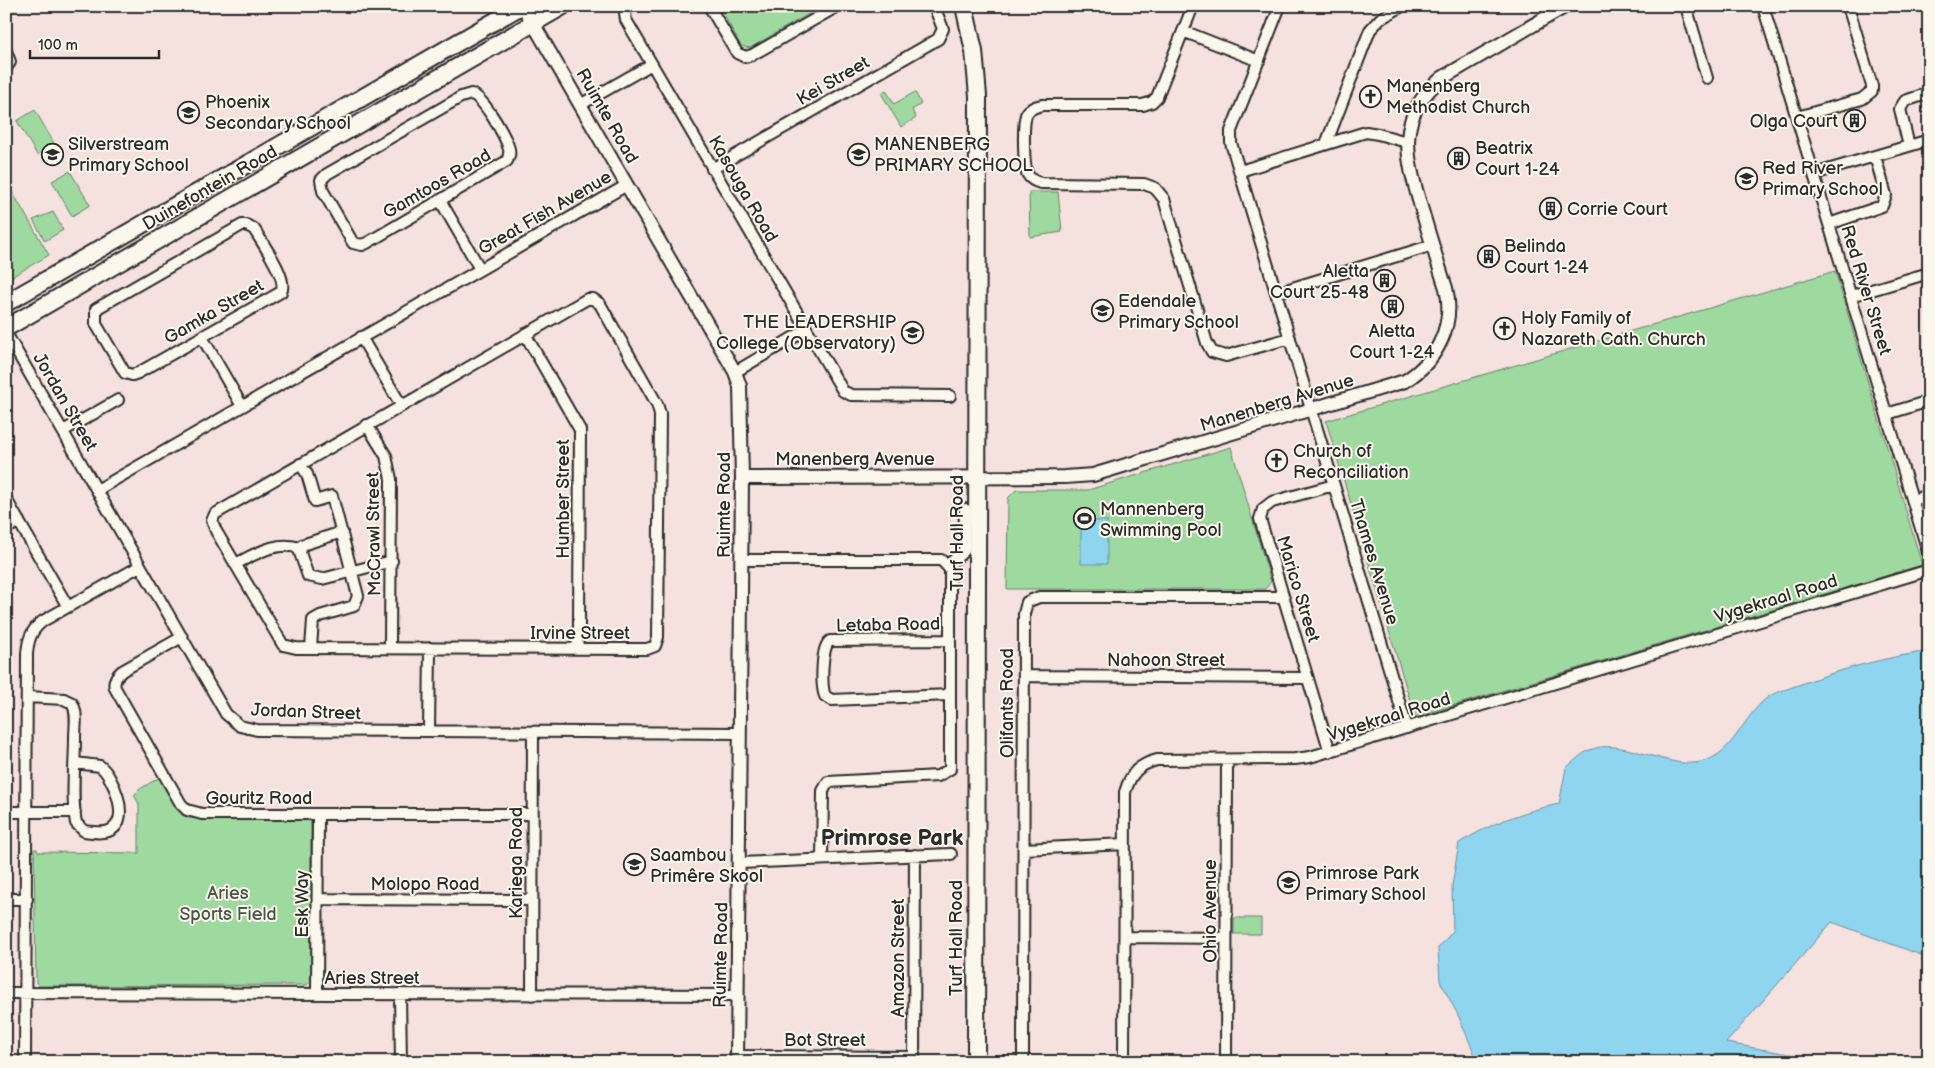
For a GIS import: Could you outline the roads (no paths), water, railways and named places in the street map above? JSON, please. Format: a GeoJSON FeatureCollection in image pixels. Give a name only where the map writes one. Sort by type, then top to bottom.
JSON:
{"type":"FeatureCollection","features":[{"type":"Feature","properties":{"kind":"main road","name":"Duinefontein Road"},"geometry":{"type":"LineString","coordinates":[[6,303],[522,6]]}},
{"type":"Feature","properties":{"kind":"main road","name":"Duinefontein Road"},"geometry":{"type":"LineString","coordinates":[[6,328],[563,6]]}},
{"type":"Feature","properties":{"kind":"main road","name":"Turf Hall Road"},"geometry":{"type":"LineString","coordinates":[[964,6],[974,51],[978,96],[976,1062]]}},
{"type":"Feature","properties":{"kind":"street","name":"Ruimte Road"},"geometry":{"type":"LineString","coordinates":[[522,6],[735,372],[740,386],[742,401],[742,478],[737,1059]]}},
{"type":"Feature","properties":{"kind":"street","name":"Kasouga Road"},"geometry":{"type":"LineString","coordinates":[[624,6],[626,20],[840,388],[846,394],[950,396]]}},
{"type":"Feature","properties":{"kind":"street"},"geometry":{"type":"LineString","coordinates":[[709,6],[737,53],[745,57],[838,6]]}},
{"type":"Feature","properties":{"kind":"street","name":"Kei Street"},"geometry":{"type":"LineString","coordinates":[[712,169],[938,40],[942,35],[942,27],[934,6]]}},
{"type":"Feature","properties":{"kind":"street"},"geometry":{"type":"LineString","coordinates":[[1193,6],[1157,97],[1148,104],[1043,105],[1031,108],[1027,112],[1025,122],[1027,173],[1033,180],[1041,183],[1144,184],[1155,188],[1164,199],[1207,343],[1212,352],[1226,356],[1290,338]]}},
{"type":"Feature","properties":{"kind":"street","name":"Thames Avenue"},"geometry":{"type":"LineString","coordinates":[[1280,6],[1231,131],[1231,143],[1407,728]]}},
{"type":"Feature","properties":{"kind":"street"},"geometry":{"type":"LineString","coordinates":[[1326,144],[1370,30],[1380,19],[1402,6]]}},
{"type":"Feature","properties":{"kind":"street","name":"Manenberg Avenue"},"geometry":{"type":"LineString","coordinates":[[742,478],[1065,477],[1102,473],[1398,384],[1416,373],[1428,361],[1443,336],[1449,309],[1448,296],[1410,168],[1407,142],[1415,110],[1433,85],[1566,6]]}},
{"type":"Feature","properties":{"kind":"street"},"geometry":{"type":"LineString","coordinates":[[1686,6],[1707,78]]}},
{"type":"Feature","properties":{"kind":"street","name":"Red River Street"},"geometry":{"type":"LineString","coordinates":[[1764,6],[1929,555]]}},
{"type":"Feature","properties":{"kind":"street"},"geometry":{"type":"LineString","coordinates":[[1797,118],[1862,99],[1872,91],[1848,6]]}},
{"type":"Feature","properties":{"kind":"street"},"geometry":{"type":"LineString","coordinates":[[1183,31],[1259,61]]}},
{"type":"Feature","properties":{"kind":"street"},"geometry":{"type":"LineString","coordinates":[[6,51],[10,62],[6,68]]}},
{"type":"Feature","properties":{"kind":"street"},"geometry":{"type":"LineString","coordinates":[[580,105],[652,64]]}},
{"type":"Feature","properties":{"kind":"street"},"geometry":{"type":"LineString","coordinates":[[1909,146],[1900,112],[1902,104],[1929,93]]}},
{"type":"Feature","properties":{"kind":"street","name":"Gamtoos Road"},"geometry":{"type":"LineString","coordinates":[[475,94],[482,101],[508,145],[510,156],[503,164],[440,200],[367,243],[357,245],[350,239],[322,192],[321,184],[327,174],[461,97],[475,94]]}},
{"type":"Feature","properties":{"kind":"street"},"geometry":{"type":"LineString","coordinates":[[1240,171],[1366,132],[1407,142]]}},
{"type":"Feature","properties":{"kind":"street"},"geometry":{"type":"LineString","coordinates":[[1814,174],[1929,140]]}},
{"type":"Feature","properties":{"kind":"street"},"geometry":{"type":"LineString","coordinates":[[1829,224],[1882,206],[1886,195],[1875,156]]}},
{"type":"Feature","properties":{"kind":"street","name":"Great Fish Avenue"},"geometry":{"type":"LineString","coordinates":[[97,490],[627,185]]}},
{"type":"Feature","properties":{"kind":"street","name":"Great Fish Avenue"},"geometry":{"type":"LineString","coordinates":[[440,200],[480,269]]}},
{"type":"Feature","properties":{"kind":"street","name":"Gamka Street"},"geometry":{"type":"LineString","coordinates":[[251,226],[282,278],[283,288],[277,295],[202,337],[132,375],[122,369],[96,324],[94,315],[99,306],[237,227],[251,226]]}},
{"type":"Feature","properties":{"kind":"street"},"geometry":{"type":"LineString","coordinates":[[1276,292],[1433,245]]}},
{"type":"Feature","properties":{"kind":"street"},"geometry":{"type":"LineString","coordinates":[[1851,296],[1929,273]]}},
{"type":"Feature","properties":{"kind":"street","name":"Irvine Street"},"geometry":{"type":"LineString","coordinates":[[593,299],[598,301],[657,404],[660,414],[657,642],[653,648],[311,648],[287,647],[282,644],[214,526],[213,516],[525,334],[585,300],[593,299]]}},
{"type":"Feature","properties":{"kind":"street"},"geometry":{"type":"LineString","coordinates":[[735,372],[806,330]]}},
{"type":"Feature","properties":{"kind":"street","name":"Jordan Street"},"geometry":{"type":"LineString","coordinates":[[6,333],[226,714],[233,722],[244,728],[257,730],[740,733]]}},
{"type":"Feature","properties":{"kind":"street","name":"Humber Street"},"geometry":{"type":"LineString","coordinates":[[525,334],[580,430],[577,649]]}},
{"type":"Feature","properties":{"kind":"street"},"geometry":{"type":"LineString","coordinates":[[202,337],[242,406]]}},
{"type":"Feature","properties":{"kind":"street"},"geometry":{"type":"LineString","coordinates":[[361,337],[401,405]]}},
{"type":"Feature","properties":{"kind":"street"},"geometry":{"type":"LineString","coordinates":[[63,432],[118,400]]}},
{"type":"Feature","properties":{"kind":"street"},"geometry":{"type":"LineString","coordinates":[[1887,414],[1929,401]]}},
{"type":"Feature","properties":{"kind":"street","name":"McCrawl Street"},"geometry":{"type":"LineString","coordinates":[[367,425],[382,447],[390,470],[392,561],[390,648]]}},
{"type":"Feature","properties":{"kind":"street"},"geometry":{"type":"LineString","coordinates":[[300,464],[307,474],[315,501],[332,496],[358,596],[357,604],[314,618],[311,623],[311,648]]}},
{"type":"Feature","properties":{"kind":"street","name":"Marico Street"},"geometry":{"type":"LineString","coordinates":[[1330,752],[1262,528],[1262,512],[1272,502],[1334,485]]}},
{"type":"Feature","properties":{"kind":"street"},"geometry":{"type":"LineString","coordinates":[[1912,500],[1929,495]]}},
{"type":"Feature","properties":{"kind":"street"},"geometry":{"type":"LineString","coordinates":[[6,499],[68,607]]}},
{"type":"Feature","properties":{"kind":"street"},"geometry":{"type":"LineString","coordinates":[[741,560],[941,560],[948,565],[964,551],[965,509]]}},
{"type":"Feature","properties":{"kind":"street"},"geometry":{"type":"LineString","coordinates":[[6,529],[19,521]]}},
{"type":"Feature","properties":{"kind":"street"},"geometry":{"type":"LineString","coordinates":[[235,564],[279,545],[300,548],[310,541],[342,532]]}},
{"type":"Feature","properties":{"kind":"street"},"geometry":{"type":"LineString","coordinates":[[300,548],[305,572],[312,579],[322,579],[392,561]]}},
{"type":"Feature","properties":{"kind":"street","name":"Letaba Road"},"geometry":{"type":"LineString","coordinates":[[822,859],[823,791],[828,782],[938,776],[950,769],[948,565]]}},
{"type":"Feature","properties":{"kind":"street"},"geometry":{"type":"LineString","coordinates":[[25,1062],[24,993],[27,899],[26,812],[29,638],[37,626],[140,566]]}},
{"type":"Feature","properties":{"kind":"street","name":"Vygekraal Road"},"geometry":{"type":"LineString","coordinates":[[1124,1062],[1125,792],[1129,778],[1136,769],[1157,760],[1302,759],[1330,752],[1929,570]]}},
{"type":"Feature","properties":{"kind":"street","name":"Olifants Road"},"geometry":{"type":"LineString","coordinates":[[1023,1062],[1024,614],[1027,602],[1032,598],[1039,597],[1283,597]]}},
{"type":"Feature","properties":{"kind":"street","name":"Gouritz Road"},"geometry":{"type":"LineString","coordinates":[[182,637],[122,671],[114,682],[181,804],[187,810],[202,814],[532,814]]}},
{"type":"Feature","properties":{"kind":"street","name":"Letaba Road"},"geometry":{"type":"LineString","coordinates":[[949,695],[832,700],[825,696],[823,686],[824,649],[830,640],[950,640]]}},
{"type":"Feature","properties":{"kind":"street"},"geometry":{"type":"LineString","coordinates":[[429,731],[430,648]]}},
{"type":"Feature","properties":{"kind":"street","name":"Nahoon Street"},"geometry":{"type":"LineString","coordinates":[[1024,676],[1308,678]]}},
{"type":"Feature","properties":{"kind":"street"},"geometry":{"type":"LineString","coordinates":[[27,697],[64,699],[72,703],[75,712],[75,763],[76,812],[78,826],[87,831],[105,832],[113,829],[118,821],[119,799],[116,789],[100,766],[75,763]]}},
{"type":"Feature","properties":{"kind":"street","name":"Kariega Road"},"geometry":{"type":"LineString","coordinates":[[532,994],[533,732]]}},
{"type":"Feature","properties":{"kind":"street","name":"Ohio Avenue"},"geometry":{"type":"LineString","coordinates":[[1226,1062],[1227,760]]}},
{"type":"Feature","properties":{"kind":"street"},"geometry":{"type":"LineString","coordinates":[[6,812],[76,812]]}},
{"type":"Feature","properties":{"kind":"street","name":"Esk Way"},"geometry":{"type":"LineString","coordinates":[[317,994],[318,814]]}},
{"type":"Feature","properties":{"kind":"street"},"geometry":{"type":"LineString","coordinates":[[1024,849],[1125,844]]}},
{"type":"Feature","properties":{"kind":"street"},"geometry":{"type":"LineString","coordinates":[[740,863],[951,854]]}},
{"type":"Feature","properties":{"kind":"street","name":"Amazon Street"},"geometry":{"type":"LineString","coordinates":[[914,1059],[915,855]]}},
{"type":"Feature","properties":{"kind":"street"},"geometry":{"type":"LineString","coordinates":[[6,899],[27,899]]}},
{"type":"Feature","properties":{"kind":"street","name":"Molopo Road"},"geometry":{"type":"LineString","coordinates":[[318,899],[532,900]]}},
{"type":"Feature","properties":{"kind":"street"},"geometry":{"type":"LineString","coordinates":[[1125,937],[1226,938]]}},
{"type":"Feature","properties":{"kind":"street","name":"Aries Street"},"geometry":{"type":"LineString","coordinates":[[6,993],[738,995]]}},
{"type":"Feature","properties":{"kind":"street"},"geometry":{"type":"LineString","coordinates":[[400,994],[401,1062]]}},
{"type":"Feature","properties":{"kind":"street","name":"Bot Street"},"geometry":{"type":"LineString","coordinates":[[737,1059],[914,1059]]}},
{"type":"Feature","properties":{"kind":"water"},"geometry":{"type":"Polygon","coordinates":[[[1081,521],[1107,521],[1107,564],[1081,564],[1081,521]]]}},
{"type":"Feature","properties":{"kind":"water"},"geometry":{"type":"Polygon","coordinates":[[[1929,651],[1929,958],[1832,922],[1726,1043],[1835,1062],[1478,1062],[1458,1015],[1440,981],[1438,948],[1453,931],[1452,886],[1459,843],[1507,819],[1559,804],[1566,768],[1590,750],[1614,747],[1682,763],[1707,760],[1727,746],[1758,706],[1774,694],[1860,665],[1929,651]]]}},
{"type":"Feature","properties":{"kind":"place","name":"Manenberg Methodist Church"},"geometry":{"type":"Point","coordinates":[1370,96]}},
{"type":"Feature","properties":{"kind":"place","name":"Phoenix Secondary School"},"geometry":{"type":"Point","coordinates":[189,112]}},
{"type":"Feature","properties":{"kind":"place","name":"Olga Court"},"geometry":{"type":"Point","coordinates":[1854,121]}},
{"type":"Feature","properties":{"kind":"place","name":"Silverstream Primary School"},"geometry":{"type":"Point","coordinates":[52,154]}},
{"type":"Feature","properties":{"kind":"place","name":"MANENBERG PRIMARY SCHOOL"},"geometry":{"type":"Point","coordinates":[858,154]}},
{"type":"Feature","properties":{"kind":"place","name":"Beatrix Court 1-24"},"geometry":{"type":"Point","coordinates":[1459,158]}},
{"type":"Feature","properties":{"kind":"place","name":"Red River Primary School"},"geometry":{"type":"Point","coordinates":[1746,178]}},
{"type":"Feature","properties":{"kind":"place","name":"Corrie Court"},"geometry":{"type":"Point","coordinates":[1551,209]}},
{"type":"Feature","properties":{"kind":"place","name":"Belinda Court 1-24"},"geometry":{"type":"Point","coordinates":[1488,256]}},
{"type":"Feature","properties":{"kind":"place","name":"Aletta Court 25-48"},"geometry":{"type":"Point","coordinates":[1385,281]}},
{"type":"Feature","properties":{"kind":"place","name":"Aletta Court 1-24"},"geometry":{"type":"Point","coordinates":[1392,306]}},
{"type":"Feature","properties":{"kind":"place","name":"Edendale Primary School"},"geometry":{"type":"Point","coordinates":[1102,311]}},
{"type":"Feature","properties":{"kind":"place","name":"Holy Family of Nazareth Cath. Church"},"geometry":{"type":"Point","coordinates":[1505,328]}},
{"type":"Feature","properties":{"kind":"place","name":"THE LEADERSHIP College (Observatory)"},"geometry":{"type":"Point","coordinates":[912,332]}},
{"type":"Feature","properties":{"kind":"place","name":"Church of Reconciliation"},"geometry":{"type":"Point","coordinates":[1277,461]}},
{"type":"Feature","properties":{"kind":"place","name":"Mannenberg Swimming Pool"},"geometry":{"type":"Point","coordinates":[1084,519]}},
{"type":"Feature","properties":{"kind":"place","name":"Saambou Primêre Skool"},"geometry":{"type":"Point","coordinates":[634,865]}},
{"type":"Feature","properties":{"kind":"place","name":"Primrose Park Primary School"},"geometry":{"type":"Point","coordinates":[1289,883]}},
{"type":"Feature","properties":{"kind":"district","name":"Primrose Park"},"geometry":{"type":"Point","coordinates":[892,838]}},
{"type":"Feature","properties":{"kind":"park label","name":"Aries Sports Field"},"geometry":{"type":"Point","coordinates":[228,903]}}]}
